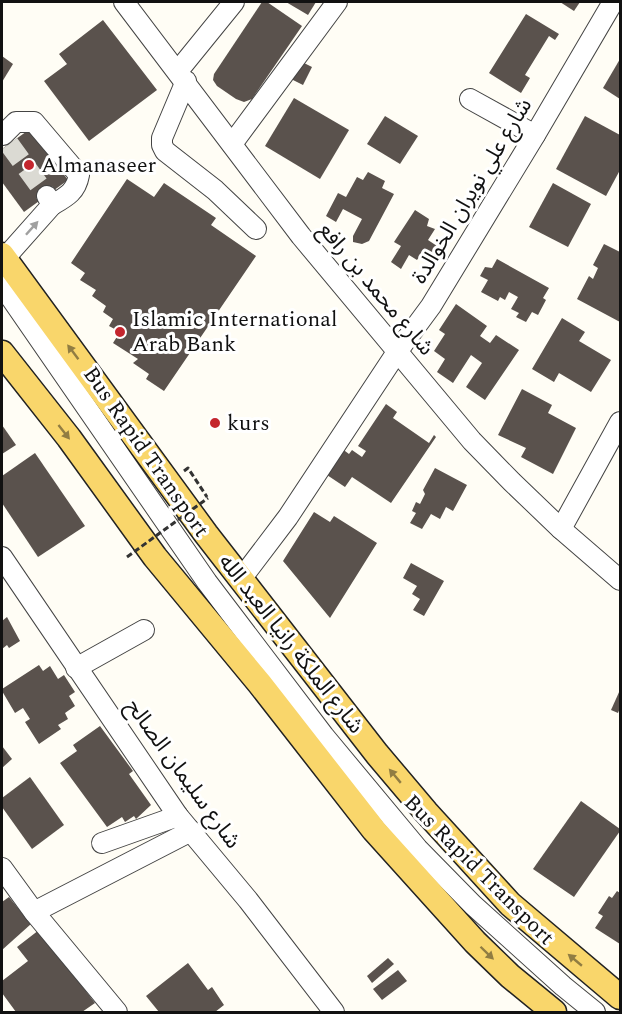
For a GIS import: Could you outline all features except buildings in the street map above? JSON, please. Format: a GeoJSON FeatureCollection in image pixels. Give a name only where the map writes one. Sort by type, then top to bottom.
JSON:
{"type":"FeatureCollection","features":[{"type":"Feature","properties":{"kind":"main road","name":"شارع الملكة رانيا العبد الله"},"geometry":{"type":"LineString","coordinates":[[3,257],[206,534],[377,754],[510,904],[621,997]]}},
{"type":"Feature","properties":{"kind":"main road"},"geometry":{"type":"LineString","coordinates":[[2,353],[69,438],[154,557],[260,684],[374,830],[475,942],[510,976],[554,1012]]}},
{"type":"Feature","properties":{"kind":"street","name":"شارع محمد بن رافع"},"geometry":{"type":"LineString","coordinates":[[124,2],[301,236],[472,441],[561,529],[621,580]]}},
{"type":"Feature","properties":{"kind":"street"},"geometry":{"type":"LineString","coordinates":[[234,2],[182,76],[162,138],[162,145],[165,151],[214,190],[256,229]]}},
{"type":"Feature","properties":{"kind":"street"},"geometry":{"type":"LineString","coordinates":[[232,144],[337,2]]}},
{"type":"Feature","properties":{"kind":"street","name":"شارع علي نويران الخوالدة"},"geometry":{"type":"LineString","coordinates":[[241,579],[288,517],[449,277],[613,2]]}},
{"type":"Feature","properties":{"kind":"street"},"geometry":{"type":"LineString","coordinates":[[470,99],[535,135]]}},
{"type":"Feature","properties":{"kind":"street"},"geometry":{"type":"LineString","coordinates":[[3,257],[49,200],[74,192],[79,175],[34,122],[24,120],[16,122],[5,138]]}},
{"type":"Feature","properties":{"kind":"street","name":"Bus Rapid Transport"},"geometry":{"type":"LineString","coordinates":[[2,285],[198,584],[405,847],[463,908],[584,1012]]}},
{"type":"Feature","properties":{"kind":"street","name":"Bus Rapid Transport"},"geometry":{"type":"LineString","coordinates":[[2,300],[164,530],[207,582],[324,736],[418,849],[473,905],[595,1012]]}},
{"type":"Feature","properties":{"kind":"street"},"geometry":{"type":"LineString","coordinates":[[561,529],[621,422]]}},
{"type":"Feature","properties":{"kind":"street","name":"شارع سليمان الصالح"},"geometry":{"type":"LineString","coordinates":[[2,557],[178,816],[248,900],[334,1012]]}},
{"type":"Feature","properties":{"kind":"street"},"geometry":{"type":"LineString","coordinates":[[76,668],[144,630]]}},
{"type":"Feature","properties":{"kind":"street"},"geometry":{"type":"LineString","coordinates":[[102,843],[178,816]]}},
{"type":"Feature","properties":{"kind":"street"},"geometry":{"type":"LineString","coordinates":[[34,912],[191,831]]}},
{"type":"Feature","properties":{"kind":"street"},"geometry":{"type":"LineString","coordinates":[[2,868],[34,912],[117,1012]]}},
{"type":"Feature","properties":{"kind":"path"},"geometry":{"type":"LineString","coordinates":[[127,557],[208,498],[188,468]]}},
{"type":"Feature","properties":{"kind":"tunnel"},"geometry":{"type":"LineString","coordinates":[[9,144],[47,196]]}},
{"type":"Feature","properties":{"kind":"place","name":"Almanaseer"},"geometry":{"type":"Point","coordinates":[29,165]}},
{"type":"Feature","properties":{"kind":"place","name":"Islamic International Arab Bank"},"geometry":{"type":"Point","coordinates":[120,332]}},
{"type":"Feature","properties":{"kind":"place","name":"kurs"},"geometry":{"type":"Point","coordinates":[215,423]}}]}
